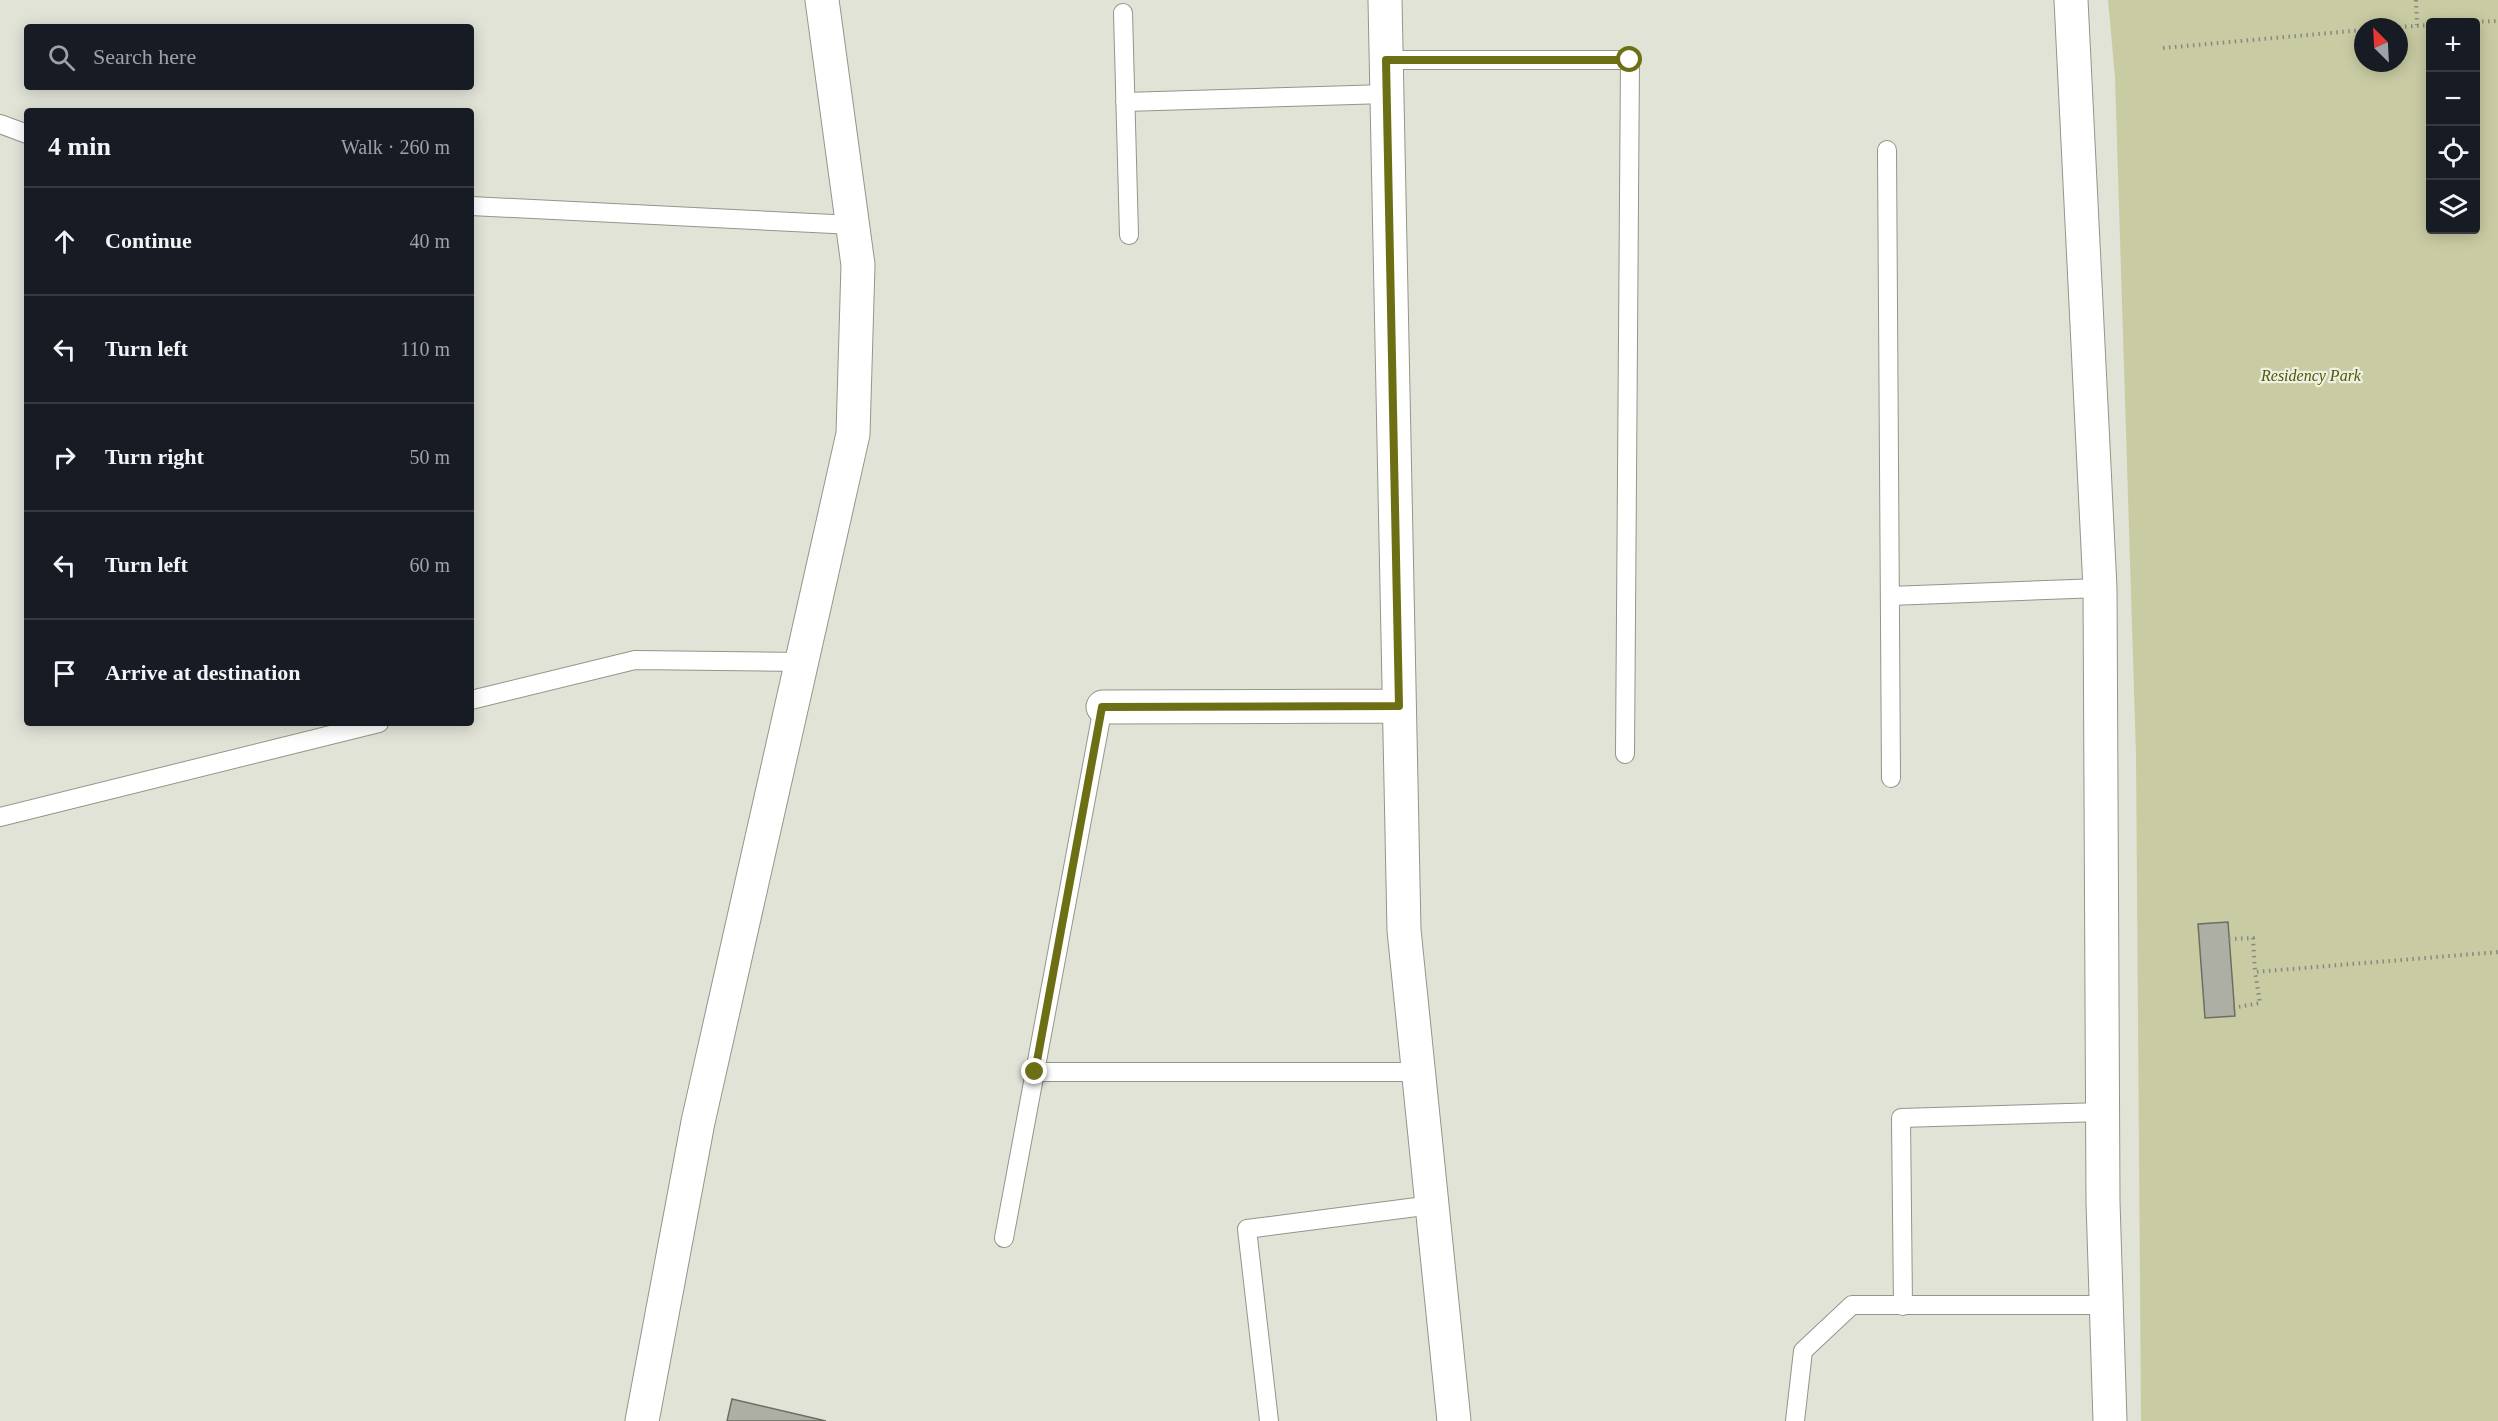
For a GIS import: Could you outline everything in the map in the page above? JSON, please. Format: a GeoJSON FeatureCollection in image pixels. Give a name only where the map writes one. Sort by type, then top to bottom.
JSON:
{"type":"FeatureCollection","features":[{"type":"Feature","properties":{"kind":"street"},"geometry":{"type":"LineString","coordinates":[[642,1421],[698,1122],[853,434],[858,265],[822,0]]}},
{"type":"Feature","properties":{"kind":"street"},"geometry":{"type":"LineString","coordinates":[[1384,0],[1404,930],[1454,1421]]}},
{"type":"Feature","properties":{"kind":"street"},"geometry":{"type":"LineString","coordinates":[[2071,0],[2100,588],[2103,1112],[2110,1421]]}},
{"type":"Feature","properties":{"kind":"street"},"geometry":{"type":"LineString","coordinates":[[1102,707],[1399,706]]}},
{"type":"Feature","properties":{"kind":"lane"},"geometry":{"type":"LineString","coordinates":[[1123,13],[1129,235]]}},
{"type":"Feature","properties":{"kind":"lane"},"geometry":{"type":"LineString","coordinates":[[1386,60],[1630,60],[1625,754]]}},
{"type":"Feature","properties":{"kind":"lane"},"geometry":{"type":"LineString","coordinates":[[1125,102],[1386,94]]}},
{"type":"Feature","properties":{"kind":"lane"},"geometry":{"type":"LineString","coordinates":[[0,124],[24,133]]}},
{"type":"Feature","properties":{"kind":"lane"},"geometry":{"type":"LineString","coordinates":[[1887,150],[1891,778]]}},
{"type":"Feature","properties":{"kind":"lane"},"geometry":{"type":"LineString","coordinates":[[474,206],[853,225]]}},
{"type":"Feature","properties":{"kind":"lane"},"geometry":{"type":"LineString","coordinates":[[1890,596],[2100,588]]}},
{"type":"Feature","properties":{"kind":"lane"},"geometry":{"type":"LineString","coordinates":[[474,699],[635,660],[801,662]]}},
{"type":"Feature","properties":{"kind":"lane"},"geometry":{"type":"LineString","coordinates":[[1004,1238],[1102,707]]}},
{"type":"Feature","properties":{"kind":"lane"},"geometry":{"type":"LineString","coordinates":[[0,817],[367,726]]}},
{"type":"Feature","properties":{"kind":"lane"},"geometry":{"type":"LineString","coordinates":[[1035,1072],[1419,1072]]}},
{"type":"Feature","properties":{"kind":"lane"},"geometry":{"type":"LineString","coordinates":[[1903,1306],[1901,1118],[2103,1112]]}},
{"type":"Feature","properties":{"kind":"lane"},"geometry":{"type":"LineString","coordinates":[[1269,1421],[1247,1229],[1432,1205]]}},
{"type":"Feature","properties":{"kind":"lane"},"geometry":{"type":"LineString","coordinates":[[1795,1421],[1803,1351],[1852,1305],[2106,1305]]}},
{"type":"Feature","properties":{"kind":"path"},"geometry":{"type":"LineString","coordinates":[[2416,0],[2417,25]]}},
{"type":"Feature","properties":{"kind":"path"},"geometry":{"type":"LineString","coordinates":[[2480,22],[2498,21]]}},
{"type":"Feature","properties":{"kind":"path"},"geometry":{"type":"LineString","coordinates":[[2408,26],[2426,25]]}},
{"type":"Feature","properties":{"kind":"path"},"geometry":{"type":"LineString","coordinates":[[2163,48],[2354,31]]}},
{"type":"Feature","properties":{"kind":"path"},"geometry":{"type":"LineString","coordinates":[[2229,939],[2253,938],[2260,1003],[2234,1008]]}},
{"type":"Feature","properties":{"kind":"path"},"geometry":{"type":"LineString","coordinates":[[2255,972],[2498,951]]}},
{"type":"Feature","properties":{"kind":"green space","name":"Residency Park"},"geometry":{"type":"Polygon","coordinates":[[[2108,0],[2498,0],[2498,1421],[2141,1421],[2136,756],[2115,77],[2108,0]]]}},
{"type":"Feature","properties":{"kind":"building"},"geometry":{"type":"Polygon","coordinates":[[[2228,922],[2235,1016],[2205,1018],[2198,924],[2228,922]]]}},
{"type":"Feature","properties":{"kind":"building"},"geometry":{"type":"Polygon","coordinates":[[[732,1399],[826,1421],[727,1421],[732,1399]]]}},
{"type":"Feature","properties":{"kind":"route"},"geometry":{"type":"LineString","coordinates":[[1035,1072],[1102,707],[1399,706],[1386,60],[1630,60]]}}]}
